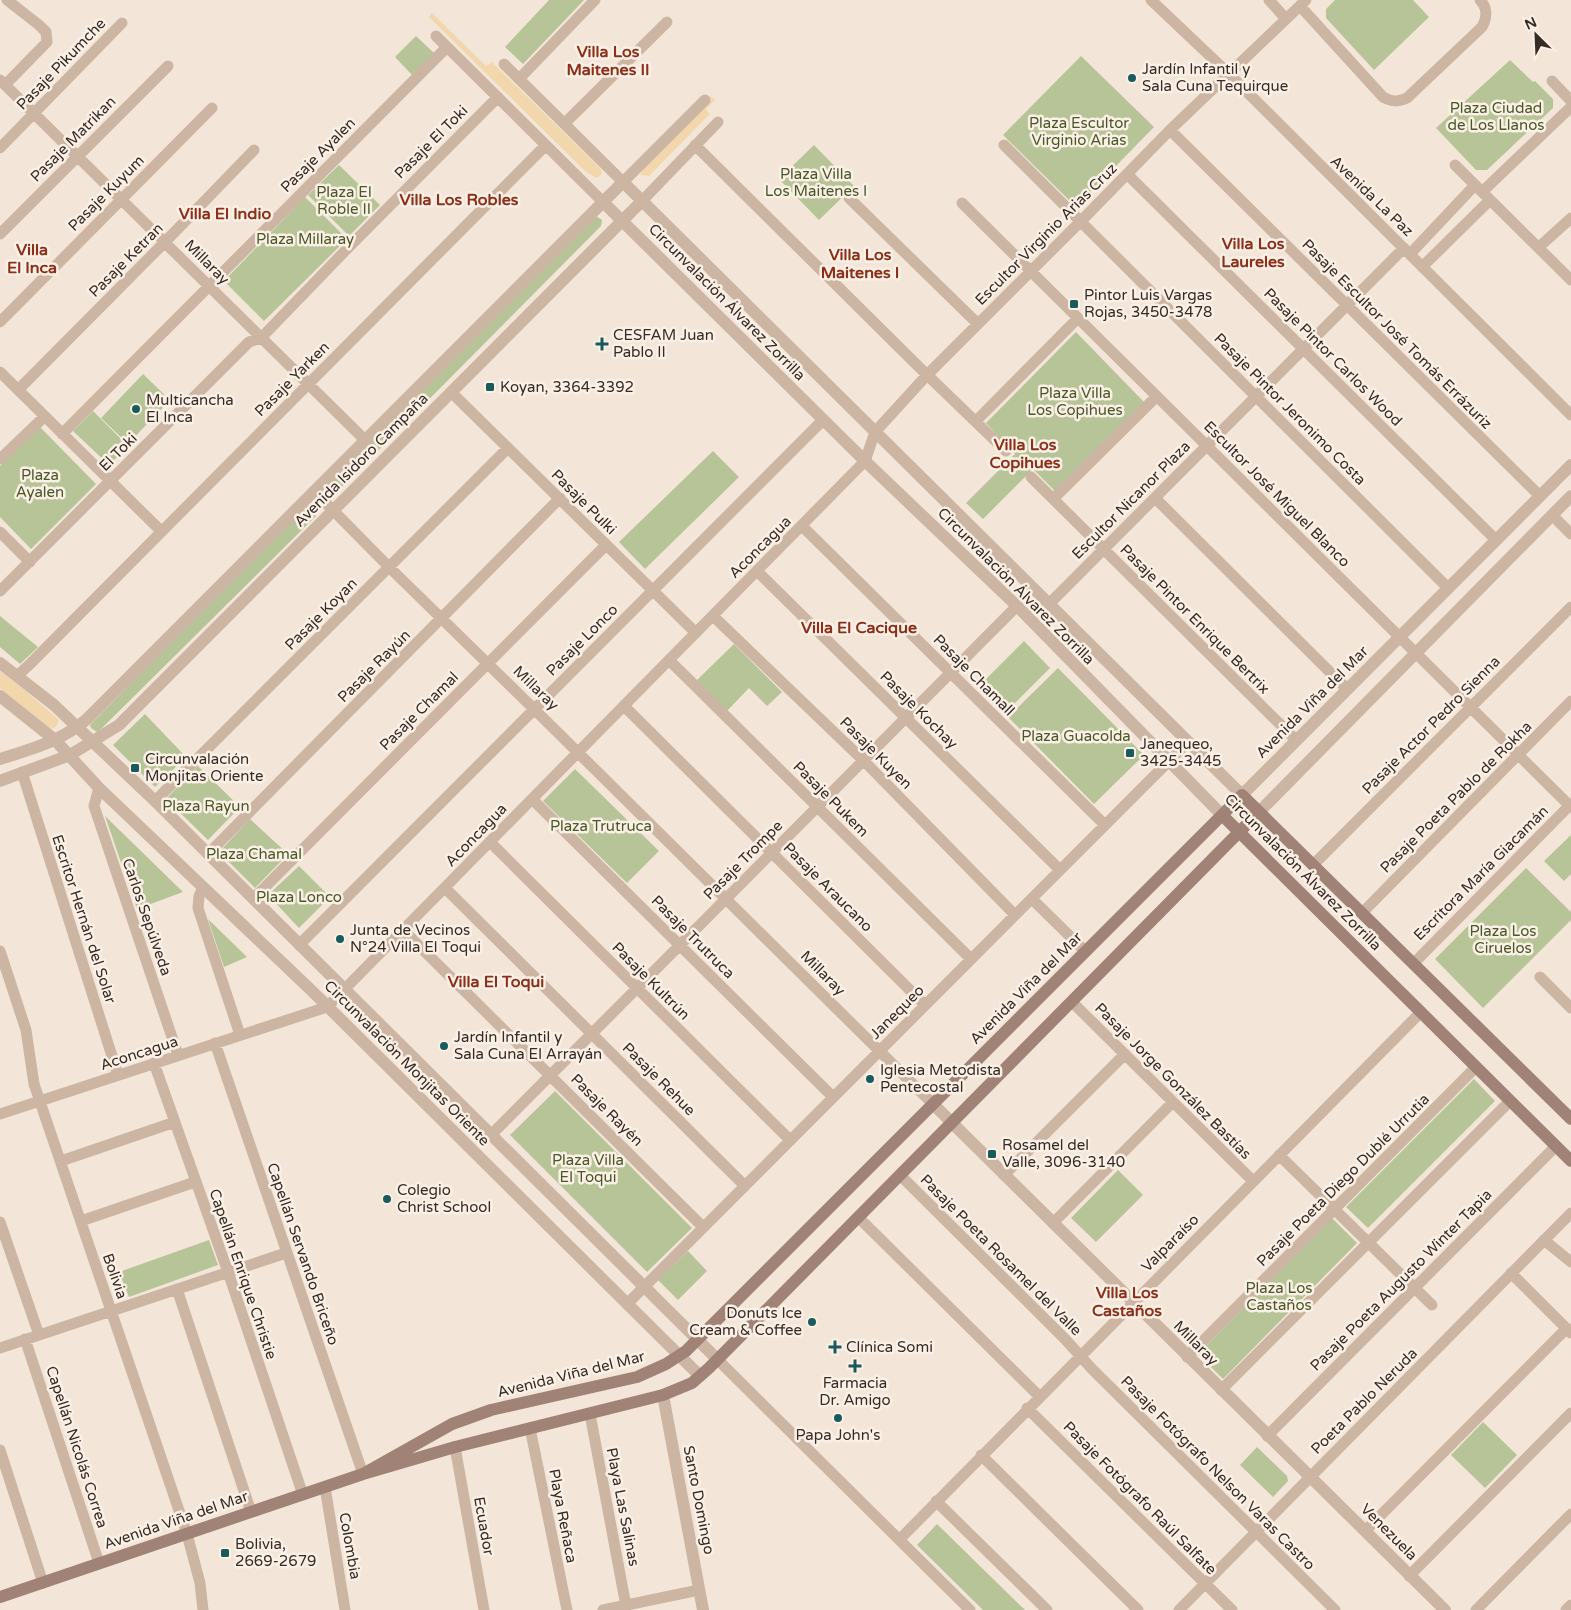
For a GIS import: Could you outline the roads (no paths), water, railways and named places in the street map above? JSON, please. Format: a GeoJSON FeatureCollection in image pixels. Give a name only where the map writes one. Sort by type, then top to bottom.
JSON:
{"type":"FeatureCollection","features":[{"type":"Feature","properties":{"kind":"main road","name":"Circunvalación Álvarez Zorrilla"},"geometry":{"type":"LineString","coordinates":[[1242,795],[1571,1119]]}},
{"type":"Feature","properties":{"kind":"main road","name":"Avenida Viña del Mar"},"geometry":{"type":"LineString","coordinates":[[363,1474],[452,1424],[491,1410],[637,1377],[679,1356],[698,1340],[1242,795]]}},
{"type":"Feature","properties":{"kind":"main road","name":"Avenida Viña del Mar"},"geometry":{"type":"LineString","coordinates":[[0,1597],[363,1474],[455,1447],[590,1414],[663,1395],[682,1388],[700,1376],[1259,812]]}},
{"type":"Feature","properties":{"kind":"main road","name":"Circunvalación Álvarez Zorrilla"},"geometry":{"type":"LineString","coordinates":[[1222,815],[1571,1161]]}},
{"type":"Feature","properties":{"kind":"main road"},"geometry":{"type":"LineString","coordinates":[[443,1430],[441,1435],[443,1443],[450,1448],[455,1447]]}},
{"type":"Feature","properties":{"kind":"street"},"geometry":{"type":"LineString","coordinates":[[3,82],[47,42],[46,32],[7,0]]}},
{"type":"Feature","properties":{"kind":"street"},"geometry":{"type":"LineString","coordinates":[[519,79],[595,0]]}},
{"type":"Feature","properties":{"kind":"street","name":"Avenida La Paz"},"geometry":{"type":"LineString","coordinates":[[1151,0],[1571,415]]}},
{"type":"Feature","properties":{"kind":"street"},"geometry":{"type":"LineString","coordinates":[[1269,0],[1286,19]]}},
{"type":"Feature","properties":{"kind":"street"},"geometry":{"type":"LineString","coordinates":[[1303,3],[1383,97],[1397,101],[1407,98],[1482,27],[1486,13],[1480,0]]}},
{"type":"Feature","properties":{"kind":"street","name":"Escultor Virginio Arias Cruz"},"geometry":{"type":"LineString","coordinates":[[875,432],[926,375],[1170,130],[1303,3]]}},
{"type":"Feature","properties":{"kind":"street"},"geometry":{"type":"LineString","coordinates":[[564,124],[667,22]]}},
{"type":"Feature","properties":{"kind":"street","name":"Pasaje Pikumche"},"geometry":{"type":"LineString","coordinates":[[0,148],[122,23]]}},
{"type":"Feature","properties":{"kind":"street","name":"Circunvalación Álvarez Zorrilla"},"geometry":{"type":"LineString","coordinates":[[436,36],[823,420],[1017,606],[1222,815]]}},
{"type":"Feature","properties":{"kind":"street","name":"Pasaje Ayalen"},"geometry":{"type":"LineString","coordinates":[[62,434],[447,47]]}},
{"type":"Feature","properties":{"kind":"street","name":"Circunvalación Álvarez Zorrilla"},"geometry":{"type":"LineString","coordinates":[[504,64],[1242,795]]}},
{"type":"Feature","properties":{"kind":"street","name":"Pasaje Matrikan"},"geometry":{"type":"LineString","coordinates":[[0,234],[168,66]]}},
{"type":"Feature","properties":{"kind":"street"},"geometry":{"type":"LineString","coordinates":[[1552,81],[1571,101]]}},
{"type":"Feature","properties":{"kind":"street","name":"Millaray"},"geometry":{"type":"LineString","coordinates":[[3,82],[365,440]]}},
{"type":"Feature","properties":{"kind":"street","name":"Pasaje El Toki"},"geometry":{"type":"LineString","coordinates":[[261,338],[498,97]]}},
{"type":"Feature","properties":{"kind":"street","name":"Avenida Isidoro Campaña"},"geometry":{"type":"LineString","coordinates":[[0,759],[55,740],[77,728],[705,100]]}},
{"type":"Feature","properties":{"kind":"street"},"geometry":{"type":"LineString","coordinates":[[1422,266],[1482,192],[1571,107]]}},
{"type":"Feature","properties":{"kind":"street","name":"Pasaje Kuyum"},"geometry":{"type":"LineString","coordinates":[[0,322],[212,108]]}},
{"type":"Feature","properties":{"kind":"street","name":"Avenida Isidoro Campaña"},"geometry":{"type":"LineString","coordinates":[[0,781],[70,755],[118,726],[642,201],[718,122]]}},
{"type":"Feature","properties":{"kind":"street","name":"Pasaje Escultor José Tomás Errázuriz"},"geometry":{"type":"LineString","coordinates":[[1170,130],[1540,496]]}},
{"type":"Feature","properties":{"kind":"street","name":"Pasaje Yarken"},"geometry":{"type":"LineString","coordinates":[[16,676],[546,145]]}},
{"type":"Feature","properties":{"kind":"street"},"geometry":{"type":"LineString","coordinates":[[695,145],[926,375],[1006,451]]}},
{"type":"Feature","properties":{"kind":"street","name":"Pasaje Pintor Jeronimo Costa"},"geometry":{"type":"LineString","coordinates":[[1004,145],[1448,588]]}},
{"type":"Feature","properties":{"kind":"street","name":"Pasaje Ketran"},"geometry":{"type":"LineString","coordinates":[[18,390],[254,150]]}},
{"type":"Feature","properties":{"kind":"street"},"geometry":{"type":"LineString","coordinates":[[1456,165],[1571,280]]}},
{"type":"Feature","properties":{"kind":"street","name":"Pasaje Pintor Carlos Wood"},"geometry":{"type":"LineString","coordinates":[[1127,174],[1496,540]]}},
{"type":"Feature","properties":{"kind":"street","name":"Escultor Nicanor Plaza"},"geometry":{"type":"LineString","coordinates":[[1049,604],[1347,306],[1407,251],[1482,192]]}},
{"type":"Feature","properties":{"kind":"street"},"geometry":{"type":"LineString","coordinates":[[849,198],[978,324]]}},
{"type":"Feature","properties":{"kind":"street","name":"Escultor José Miguel Blanco"},"geometry":{"type":"LineString","coordinates":[[962,203],[1518,755],[1571,805]]}},
{"type":"Feature","properties":{"kind":"street"},"geometry":{"type":"LineString","coordinates":[[1540,248],[1571,218]]}},
{"type":"Feature","properties":{"kind":"street"},"geometry":{"type":"LineString","coordinates":[[976,421],[1078,318]]}},
{"type":"Feature","properties":{"kind":"street","name":"El Toki"},"geometry":{"type":"LineString","coordinates":[[0,591],[249,342],[261,338]]}},
{"type":"Feature","properties":{"kind":"street"},"geometry":{"type":"LineString","coordinates":[[0,372],[161,531]]}},
{"type":"Feature","properties":{"kind":"street","name":"Pasaje Pulki"},"geometry":{"type":"LineString","coordinates":[[451,392],[696,633]]}},
{"type":"Feature","properties":{"kind":"street"},"geometry":{"type":"LineString","coordinates":[[1054,499],[1157,396]]}},
{"type":"Feature","properties":{"kind":"street"},"geometry":{"type":"LineString","coordinates":[[0,459],[44,417]]}},
{"type":"Feature","properties":{"kind":"street","name":"Pasaje Lonco"},"geometry":{"type":"LineString","coordinates":[[299,945],[823,420]]}},
{"type":"Feature","properties":{"kind":"street","name":"Aconcagua"},"geometry":{"type":"LineString","coordinates":[[0,1114],[327,1007],[865,461],[875,432]]}},
{"type":"Feature","properties":{"kind":"street","name":"Pasaje Koyan"},"geometry":{"type":"LineString","coordinates":[[156,800],[508,448]]}},
{"type":"Feature","properties":{"kind":"street","name":"Avenida Viña del Mar"},"geometry":{"type":"LineString","coordinates":[[1242,795],[1571,465]]}},
{"type":"Feature","properties":{"kind":"street","name":"Pasaje Pintor Enrique Bertrix"},"geometry":{"type":"LineString","coordinates":[[1031,477],[1296,740]]}},
{"type":"Feature","properties":{"kind":"street","name":"Millaray"},"geometry":{"type":"LineString","coordinates":[[314,491],[389,568],[534,709],[1310,1478]]}},
{"type":"Feature","properties":{"kind":"street","name":"Avenida Viña del Mar"},"geometry":{"type":"LineString","coordinates":[[1259,812],[1571,496]]}},
{"type":"Feature","properties":{"kind":"street","name":"Pasaje Rayún"},"geometry":{"type":"LineString","coordinates":[[208,854],[560,498]]}},
{"type":"Feature","properties":{"kind":"street"},"geometry":{"type":"LineString","coordinates":[[1154,498],[1347,689]]}},
{"type":"Feature","properties":{"kind":"street"},"geometry":{"type":"LineString","coordinates":[[1552,515],[1571,534]]}},
{"type":"Feature","properties":{"kind":"street","name":"Pasaje Chamall"},"geometry":{"type":"LineString","coordinates":[[802,526],[1104,825]]}},
{"type":"Feature","properties":{"kind":"street"},"geometry":{"type":"LineString","coordinates":[[0,532],[30,562]]}},
{"type":"Feature","properties":{"kind":"street","name":"Pasaje Chamal"},"geometry":{"type":"LineString","coordinates":[[253,899],[606,545]]}},
{"type":"Feature","properties":{"kind":"street","name":"Pasaje Kochay"},"geometry":{"type":"LineString","coordinates":[[757,571],[1060,870]]}},
{"type":"Feature","properties":{"kind":"street","name":"Pasaje Trompe"},"geometry":{"type":"LineString","coordinates":[[491,1135],[1017,606]]}},
{"type":"Feature","properties":{"kind":"street","name":"Pasaje Actor Pedro Sienna"},"geometry":{"type":"LineString","coordinates":[[1312,865],[1571,607]]}},
{"type":"Feature","properties":{"kind":"street","name":"Pasaje Kuyen"},"geometry":{"type":"LineString","coordinates":[[713,616],[863,760],[1015,915]]}},
{"type":"Feature","properties":{"kind":"street","name":"Pasaje Pukem"},"geometry":{"type":"LineString","coordinates":[[669,660],[971,959]]}},
{"type":"Feature","properties":{"kind":"street","name":"Circunvalación Monjitas Oriente"},"geometry":{"type":"LineString","coordinates":[[0,663],[54,705],[156,800],[344,990],[970,1610]]}},
{"type":"Feature","properties":{"kind":"street","name":"Circunvalación Monjitas Oriente"},"geometry":{"type":"LineString","coordinates":[[0,696],[55,740],[99,788],[327,1007],[700,1376]]}},
{"type":"Feature","properties":{"kind":"street","name":"Pasaje Poeta Pablo de Rokha"},"geometry":{"type":"LineString","coordinates":[[1362,913],[1571,701]]}},
{"type":"Feature","properties":{"kind":"street","name":"Pasaje Araucano"},"geometry":{"type":"LineString","coordinates":[[624,706],[926,1005]]}},
{"type":"Feature","properties":{"kind":"street","name":"Janequeo"},"geometry":{"type":"LineString","coordinates":[[627,1304],[1188,742]]}},
{"type":"Feature","properties":{"kind":"street","name":"Escritor Hernán del Solar"},"geometry":{"type":"LineString","coordinates":[[22,772],[118,1075]]}},
{"type":"Feature","properties":{"kind":"street","name":"Carlos Sepúlveda"},"geometry":{"type":"LineString","coordinates":[[99,788],[94,806],[178,1055]]}},
{"type":"Feature","properties":{"kind":"street","name":"Pasaje Trutruca"},"geometry":{"type":"LineString","coordinates":[[532,799],[833,1097]]}},
{"type":"Feature","properties":{"kind":"street","name":"Escritora María Giacamán"},"geometry":{"type":"LineString","coordinates":[[1413,964],[1571,805]]}},
{"type":"Feature","properties":{"kind":"street","name":"Pasaje Kultrún"},"geometry":{"type":"LineString","coordinates":[[490,842],[790,1140]]}},
{"type":"Feature","properties":{"kind":"street"},"geometry":{"type":"LineString","coordinates":[[203,888],[198,902],[200,914],[240,1035]]}},
{"type":"Feature","properties":{"kind":"street","name":"Pasaje Rehue"},"geometry":{"type":"LineString","coordinates":[[445,888],[745,1186]]}},
{"type":"Feature","properties":{"kind":"street"},"geometry":{"type":"LineString","coordinates":[[1032,899],[1086,952]]}},
{"type":"Feature","properties":{"kind":"street","name":"Pasaje Rayén"},"geometry":{"type":"LineString","coordinates":[[403,930],[704,1227]]}},
{"type":"Feature","properties":{"kind":"street","name":"Bolivia"},"geometry":{"type":"LineString","coordinates":[[0,951],[26,1030],[34,1084],[186,1534],[200,1582],[203,1610]]}},
{"type":"Feature","properties":{"kind":"street"},"geometry":{"type":"LineString","coordinates":[[1540,978],[1571,1008]]}},
{"type":"Feature","properties":{"kind":"street","name":"Pasaje Jorge González Bastías"},"geometry":{"type":"LineString","coordinates":[[1072,1002],[1253,1181]]}},
{"type":"Feature","properties":{"kind":"street","name":"Valparaíso"},"geometry":{"type":"LineString","coordinates":[[900,1539],[1039,1396],[1080,1358],[1132,1302],[1421,1012]]}},
{"type":"Feature","properties":{"kind":"street","name":"Capellán Servando Briceño"},"geometry":{"type":"LineString","coordinates":[[214,1043],[363,1474]]}},
{"type":"Feature","properties":{"kind":"street"},"geometry":{"type":"LineString","coordinates":[[1004,1175],[1125,1054]]}},
{"type":"Feature","properties":{"kind":"street","name":"Capellán Enrique Christie"},"geometry":{"type":"LineString","coordinates":[[154,1063],[228,1272],[303,1495]]}},
{"type":"Feature","properties":{"kind":"street","name":"Pasaje Poeta Diego Dublé Urrutia"},"geometry":{"type":"LineString","coordinates":[[1188,1357],[1476,1067]]}},
{"type":"Feature","properties":{"kind":"street"},"geometry":{"type":"LineString","coordinates":[[1221,1390],[1510,1101]]}},
{"type":"Feature","properties":{"kind":"street"},"geometry":{"type":"LineString","coordinates":[[1053,1223],[1173,1102]]}},
{"type":"Feature","properties":{"kind":"street"},"geometry":{"type":"LineString","coordinates":[[61,1161],[175,1122]]}},
{"type":"Feature","properties":{"kind":"street","name":"Pasaje Poeta Augusto Winter Tapia"},"geometry":{"type":"LineString","coordinates":[[1267,1436],[1556,1146]]}},
{"type":"Feature","properties":{"kind":"street"},"geometry":{"type":"LineString","coordinates":[[1279,1155],[1432,1305]]}},
{"type":"Feature","properties":{"kind":"street","name":"Pasaje Poeta Rosamel del Valle"},"geometry":{"type":"LineString","coordinates":[[900,1175],[1070,1344],[1080,1358]]}},
{"type":"Feature","properties":{"kind":"street"},"geometry":{"type":"LineString","coordinates":[[81,1220],[195,1182]]}},
{"type":"Feature","properties":{"kind":"street","name":"Poeta Pablo Neruda"},"geometry":{"type":"LineString","coordinates":[[1179,1610],[1571,1213]]}},
{"type":"Feature","properties":{"kind":"street"},"geometry":{"type":"LineString","coordinates":[[858,1217],[1039,1396]]}},
{"type":"Feature","properties":{"kind":"street"},"geometry":{"type":"LineString","coordinates":[[0,1222],[39,1335]]}},
{"type":"Feature","properties":{"kind":"street"},"geometry":{"type":"LineString","coordinates":[[1544,1240],[1571,1262]]}},
{"type":"Feature","properties":{"kind":"street"},"geometry":{"type":"LineString","coordinates":[[0,1348],[286,1253]]}},
{"type":"Feature","properties":{"kind":"street"},"geometry":{"type":"LineString","coordinates":[[1365,1531],[1569,1330],[1511,1273]]}},
{"type":"Feature","properties":{"kind":"street"},"geometry":{"type":"LineString","coordinates":[[177,1289],[251,1512]]}},
{"type":"Feature","properties":{"kind":"street","name":"Capellán Nicolás Correa"},"geometry":{"type":"LineString","coordinates":[[25,1339],[100,1563]]}},
{"type":"Feature","properties":{"kind":"street","name":"Pasaje Fotógrafo Nelson Varas Castro"},"geometry":{"type":"LineString","coordinates":[[1080,1358],[1335,1610]]}},
{"type":"Feature","properties":{"kind":"street","name":"Santo Domingo"},"geometry":{"type":"LineString","coordinates":[[663,1395],[703,1610]]}},
{"type":"Feature","properties":{"kind":"street","name":"Pasaje Fotógrafo Raúl Salfate"},"geometry":{"type":"LineString","coordinates":[[1028,1408],[1232,1610]]}},
{"type":"Feature","properties":{"kind":"street"},"geometry":{"type":"LineString","coordinates":[[1409,1576],[1571,1413]]}},
{"type":"Feature","properties":{"kind":"street","name":"Playa Las Salinas"},"geometry":{"type":"LineString","coordinates":[[590,1414],[626,1606]]}},
{"type":"Feature","properties":{"kind":"street","name":"Playa Reñaca"},"geometry":{"type":"LineString","coordinates":[[530,1428],[567,1610]]}},
{"type":"Feature","properties":{"kind":"street","name":"Ecuador"},"geometry":{"type":"LineString","coordinates":[[455,1447],[484,1610]]}},
{"type":"Feature","properties":{"kind":"street"},"geometry":{"type":"LineString","coordinates":[[0,1450],[43,1582]]}},
{"type":"Feature","properties":{"kind":"street"},"geometry":{"type":"LineString","coordinates":[[981,1456],[1138,1610]]}},
{"type":"Feature","properties":{"kind":"street","name":"Venezuela"},"geometry":{"type":"LineString","coordinates":[[1310,1478],[1445,1610]]}},
{"type":"Feature","properties":{"kind":"street","name":"Colombia"},"geometry":{"type":"LineString","coordinates":[[325,1487],[345,1610]]}},
{"type":"Feature","properties":{"kind":"street"},"geometry":{"type":"LineString","coordinates":[[936,1501],[1046,1610]]}},
{"type":"Feature","properties":{"kind":"street"},"geometry":{"type":"LineString","coordinates":[[1476,1610],[1571,1514]]}},
{"type":"Feature","properties":{"kind":"street"},"geometry":{"type":"LineString","coordinates":[[603,1610],[699,1590]]}},
{"type":"Feature","properties":{"kind":"street"},"geometry":{"type":"LineString","coordinates":[[1566,1610],[1571,1605]]}},
{"type":"Feature","properties":{"kind":"place","name":"Jardín Infantil y Sala Cuna Tequirque"},"geometry":{"type":"Point","coordinates":[1132,78]}},
{"type":"Feature","properties":{"kind":"place","name":"Pintor Luis Vargas Rojas, 3450-3478"},"geometry":{"type":"Point","coordinates":[1074,304]}},
{"type":"Feature","properties":{"kind":"place","name":"CESFAM Juan Pablo II"},"geometry":{"type":"Point","coordinates":[602,344]}},
{"type":"Feature","properties":{"kind":"place","name":"Koyan, 3364-3392"},"geometry":{"type":"Point","coordinates":[490,387]}},
{"type":"Feature","properties":{"kind":"place","name":"Multicancha El Inca"},"geometry":{"type":"Point","coordinates":[136,409]}},
{"type":"Feature","properties":{"kind":"place","name":"Janequeo, 3425-3445"},"geometry":{"type":"Point","coordinates":[1130,753]}},
{"type":"Feature","properties":{"kind":"place","name":"Circunvalación Monjitas Oriente"},"geometry":{"type":"Point","coordinates":[135,768]}},
{"type":"Feature","properties":{"kind":"place","name":"Junta de Vecinos N°24 Villa El Toqui"},"geometry":{"type":"Point","coordinates":[340,939]}},
{"type":"Feature","properties":{"kind":"place","name":"Jardín Infantil y Sala Cuna El Arrayán"},"geometry":{"type":"Point","coordinates":[444,1046]}},
{"type":"Feature","properties":{"kind":"place","name":"Iglesia Metodista Pentecostal"},"geometry":{"type":"Point","coordinates":[870,1079]}},
{"type":"Feature","properties":{"kind":"place","name":"Rosamel del Valle, 3096-3140"},"geometry":{"type":"Point","coordinates":[992,1154]}},
{"type":"Feature","properties":{"kind":"place","name":"Colegio Christ School"},"geometry":{"type":"Point","coordinates":[387,1199]}},
{"type":"Feature","properties":{"kind":"place","name":"Donuts Ice Cream & Coffee"},"geometry":{"type":"Point","coordinates":[812,1322]}},
{"type":"Feature","properties":{"kind":"place","name":"Clínica Somi"},"geometry":{"type":"Point","coordinates":[835,1347]}},
{"type":"Feature","properties":{"kind":"place","name":"Farmacia Dr. Amigo"},"geometry":{"type":"Point","coordinates":[855,1366]}},
{"type":"Feature","properties":{"kind":"place","name":"Papa John's"},"geometry":{"type":"Point","coordinates":[838,1418]}},
{"type":"Feature","properties":{"kind":"place","name":"Bolivia, 2669-2679"},"geometry":{"type":"Point","coordinates":[225,1553]}},
{"type":"Feature","properties":{"kind":"district","name":"Villa Los Maitenes II"},"geometry":{"type":"Point","coordinates":[608,60]}},
{"type":"Feature","properties":{"kind":"district","name":"Villa Los Robles"},"geometry":{"type":"Point","coordinates":[459,199]}},
{"type":"Feature","properties":{"kind":"district","name":"Villa El Indio"},"geometry":{"type":"Point","coordinates":[225,213]}},
{"type":"Feature","properties":{"kind":"district","name":"Villa Los Laureles"},"geometry":{"type":"Point","coordinates":[1253,252]}},
{"type":"Feature","properties":{"kind":"district","name":"Villa El Inca"},"geometry":{"type":"Point","coordinates":[32,258]}},
{"type":"Feature","properties":{"kind":"district","name":"Villa Los Maitenes I"},"geometry":{"type":"Point","coordinates":[860,263]}},
{"type":"Feature","properties":{"kind":"district","name":"Villa Los Copihues"},"geometry":{"type":"Point","coordinates":[1025,453]}},
{"type":"Feature","properties":{"kind":"district","name":"Villa El Cacique"},"geometry":{"type":"Point","coordinates":[859,627]}},
{"type":"Feature","properties":{"kind":"district","name":"Villa El Toqui"},"geometry":{"type":"Point","coordinates":[496,981]}},
{"type":"Feature","properties":{"kind":"district","name":"Villa Los Castaños"},"geometry":{"type":"Point","coordinates":[1127,1301]}},
{"type":"Feature","properties":{"kind":"park label","name":"Plaza Ciudad de Los Llanos"},"geometry":{"type":"Point","coordinates":[1496,116]}},
{"type":"Feature","properties":{"kind":"park label","name":"Plaza Escultor Virginio Arias"},"geometry":{"type":"Point","coordinates":[1079,132]}},
{"type":"Feature","properties":{"kind":"park label","name":"Plaza Villa Los Maitenes I"},"geometry":{"type":"Point","coordinates":[816,182]}},
{"type":"Feature","properties":{"kind":"park label","name":"Plaza El Roble II"},"geometry":{"type":"Point","coordinates":[344,200]}},
{"type":"Feature","properties":{"kind":"park label","name":"Plaza Millaray"},"geometry":{"type":"Point","coordinates":[305,239]}},
{"type":"Feature","properties":{"kind":"park label","name":"Plaza Villa Los Copihues"},"geometry":{"type":"Point","coordinates":[1075,402]}},
{"type":"Feature","properties":{"kind":"park label","name":"Plaza Ayalen"},"geometry":{"type":"Point","coordinates":[40,484]}},
{"type":"Feature","properties":{"kind":"park label","name":"Plaza Guacolda"},"geometry":{"type":"Point","coordinates":[1076,736]}},
{"type":"Feature","properties":{"kind":"park label","name":"Plaza Rayun"},"geometry":{"type":"Point","coordinates":[206,806]}},
{"type":"Feature","properties":{"kind":"park label","name":"Plaza Trutruca"},"geometry":{"type":"Point","coordinates":[601,826]}},
{"type":"Feature","properties":{"kind":"park label","name":"Plaza Chamal"},"geometry":{"type":"Point","coordinates":[254,854]}},
{"type":"Feature","properties":{"kind":"park label","name":"Plaza Lonco"},"geometry":{"type":"Point","coordinates":[299,897]}},
{"type":"Feature","properties":{"kind":"park label","name":"Plaza Los Ciruelos"},"geometry":{"type":"Point","coordinates":[1503,940]}},
{"type":"Feature","properties":{"kind":"park label","name":"Plaza Villa El Toqui"},"geometry":{"type":"Point","coordinates":[588,1168]}},
{"type":"Feature","properties":{"kind":"park label","name":"Plaza Los Castaños"},"geometry":{"type":"Point","coordinates":[1279,1296]}}]}
